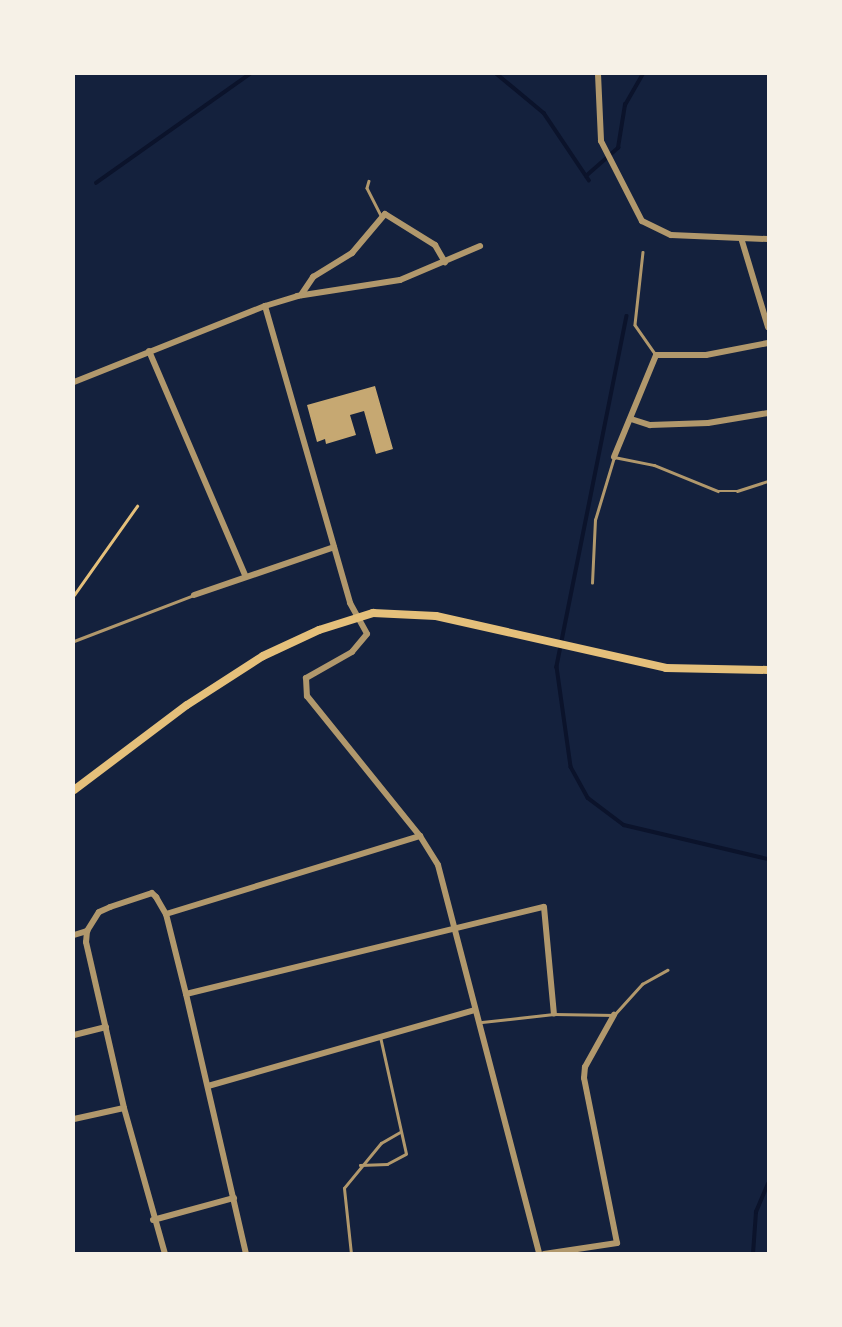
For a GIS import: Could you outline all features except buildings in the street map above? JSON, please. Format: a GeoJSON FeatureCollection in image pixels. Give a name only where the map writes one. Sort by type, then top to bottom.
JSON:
{"type":"FeatureCollection","features":[{"type":"Feature","properties":{"kind":"main road"},"geometry":{"type":"LineString","coordinates":[[74,790],[223,680],[293,641],[358,616],[413,613],[685,671],[768,670]]}},
{"type":"Feature","properties":{"kind":"street"},"geometry":{"type":"LineString","coordinates":[[598,74],[604,149],[629,202],[653,229],[671,235],[742,241],[768,239]]}},
{"type":"Feature","properties":{"kind":"street"},"geometry":{"type":"LineString","coordinates":[[301,295],[313,277],[352,253],[381,216],[386,214],[435,244],[444,262]]}},
{"type":"Feature","properties":{"kind":"street"},"geometry":{"type":"LineString","coordinates":[[742,241],[768,327]]}},
{"type":"Feature","properties":{"kind":"street"},"geometry":{"type":"LineString","coordinates":[[74,382],[265,306],[301,295],[382,285],[480,246]]}},
{"type":"Feature","properties":{"kind":"street"},"geometry":{"type":"LineString","coordinates":[[265,306],[334,547],[367,634],[363,642],[314,670],[304,687],[421,836],[438,865],[477,1022],[542,1254],[617,1243],[584,1078],[585,1066],[614,1015]]}},
{"type":"Feature","properties":{"kind":"street"},"geometry":{"type":"LineString","coordinates":[[614,457],[656,355],[706,355],[768,343]]}},
{"type":"Feature","properties":{"kind":"street"},"geometry":{"type":"LineString","coordinates":[[149,351],[245,575]]}},
{"type":"Feature","properties":{"kind":"street"},"geometry":{"type":"LineString","coordinates":[[631,419],[650,425],[708,423],[768,412]]}},
{"type":"Feature","properties":{"kind":"street"},"geometry":{"type":"LineString","coordinates":[[194,595],[245,575],[334,547]]}},
{"type":"Feature","properties":{"kind":"street"},"geometry":{"type":"LineString","coordinates":[[166,914],[421,836]]}},
{"type":"Feature","properties":{"kind":"street"},"geometry":{"type":"LineString","coordinates":[[165,1254],[153,1220],[124,1108],[86,942],[87,931],[99,912],[152,893],[166,914],[246,1254]]}},
{"type":"Feature","properties":{"kind":"street"},"geometry":{"type":"LineString","coordinates":[[186,994],[544,907],[554,1014]]}},
{"type":"Feature","properties":{"kind":"street"},"geometry":{"type":"LineString","coordinates":[[74,935],[87,931]]}},
{"type":"Feature","properties":{"kind":"street"},"geometry":{"type":"LineString","coordinates":[[208,1086],[474,1010]]}},
{"type":"Feature","properties":{"kind":"street"},"geometry":{"type":"LineString","coordinates":[[74,1035],[106,1027]]}},
{"type":"Feature","properties":{"kind":"street"},"geometry":{"type":"LineString","coordinates":[[74,1119],[124,1108]]}},
{"type":"Feature","properties":{"kind":"street"},"geometry":{"type":"LineString","coordinates":[[153,1220],[234,1198]]}},
{"type":"Feature","properties":{"kind":"lane"},"geometry":{"type":"LineString","coordinates":[[369,181],[367,188],[381,216]]}},
{"type":"Feature","properties":{"kind":"lane"},"geometry":{"type":"LineString","coordinates":[[643,252],[635,325],[656,355]]}},
{"type":"Feature","properties":{"kind":"lane"},"geometry":{"type":"LineString","coordinates":[[592,583],[595,520],[614,457],[654,465],[718,491],[737,491],[768,481]]}},
{"type":"Feature","properties":{"kind":"lane"},"geometry":{"type":"LineString","coordinates":[[74,641],[194,595]]}},
{"type":"Feature","properties":{"kind":"lane"},"geometry":{"type":"LineString","coordinates":[[477,1022],[554,1014],[614,1015],[642,984],[667,970]]}},
{"type":"Feature","properties":{"kind":"lane"},"geometry":{"type":"LineString","coordinates":[[360,1165],[398,1161],[406,1154],[380,1037]]}},
{"type":"Feature","properties":{"kind":"lane"},"geometry":{"type":"LineString","coordinates":[[351,1254],[344,1188],[360,1165],[381,1143],[400,1132]]}},
{"type":"Feature","properties":{"kind":"path"},"geometry":{"type":"LineString","coordinates":[[74,594],[137,506]]}},
{"type":"Feature","properties":{"kind":"waterway"},"geometry":{"type":"LineString","coordinates":[[96,183],[250,74]]}},
{"type":"Feature","properties":{"kind":"waterway"},"geometry":{"type":"LineString","coordinates":[[497,74],[544,113],[589,180]]}},
{"type":"Feature","properties":{"kind":"waterway"},"geometry":{"type":"LineString","coordinates":[[586,176],[618,148],[625,105],[643,74]]}},
{"type":"Feature","properties":{"kind":"waterway"},"geometry":{"type":"LineString","coordinates":[[627,316],[557,667],[571,767],[588,798],[624,825],[768,859]]}},
{"type":"Feature","properties":{"kind":"waterway"},"geometry":{"type":"LineString","coordinates":[[753,1254],[756,1212],[768,1184]]}}]}
